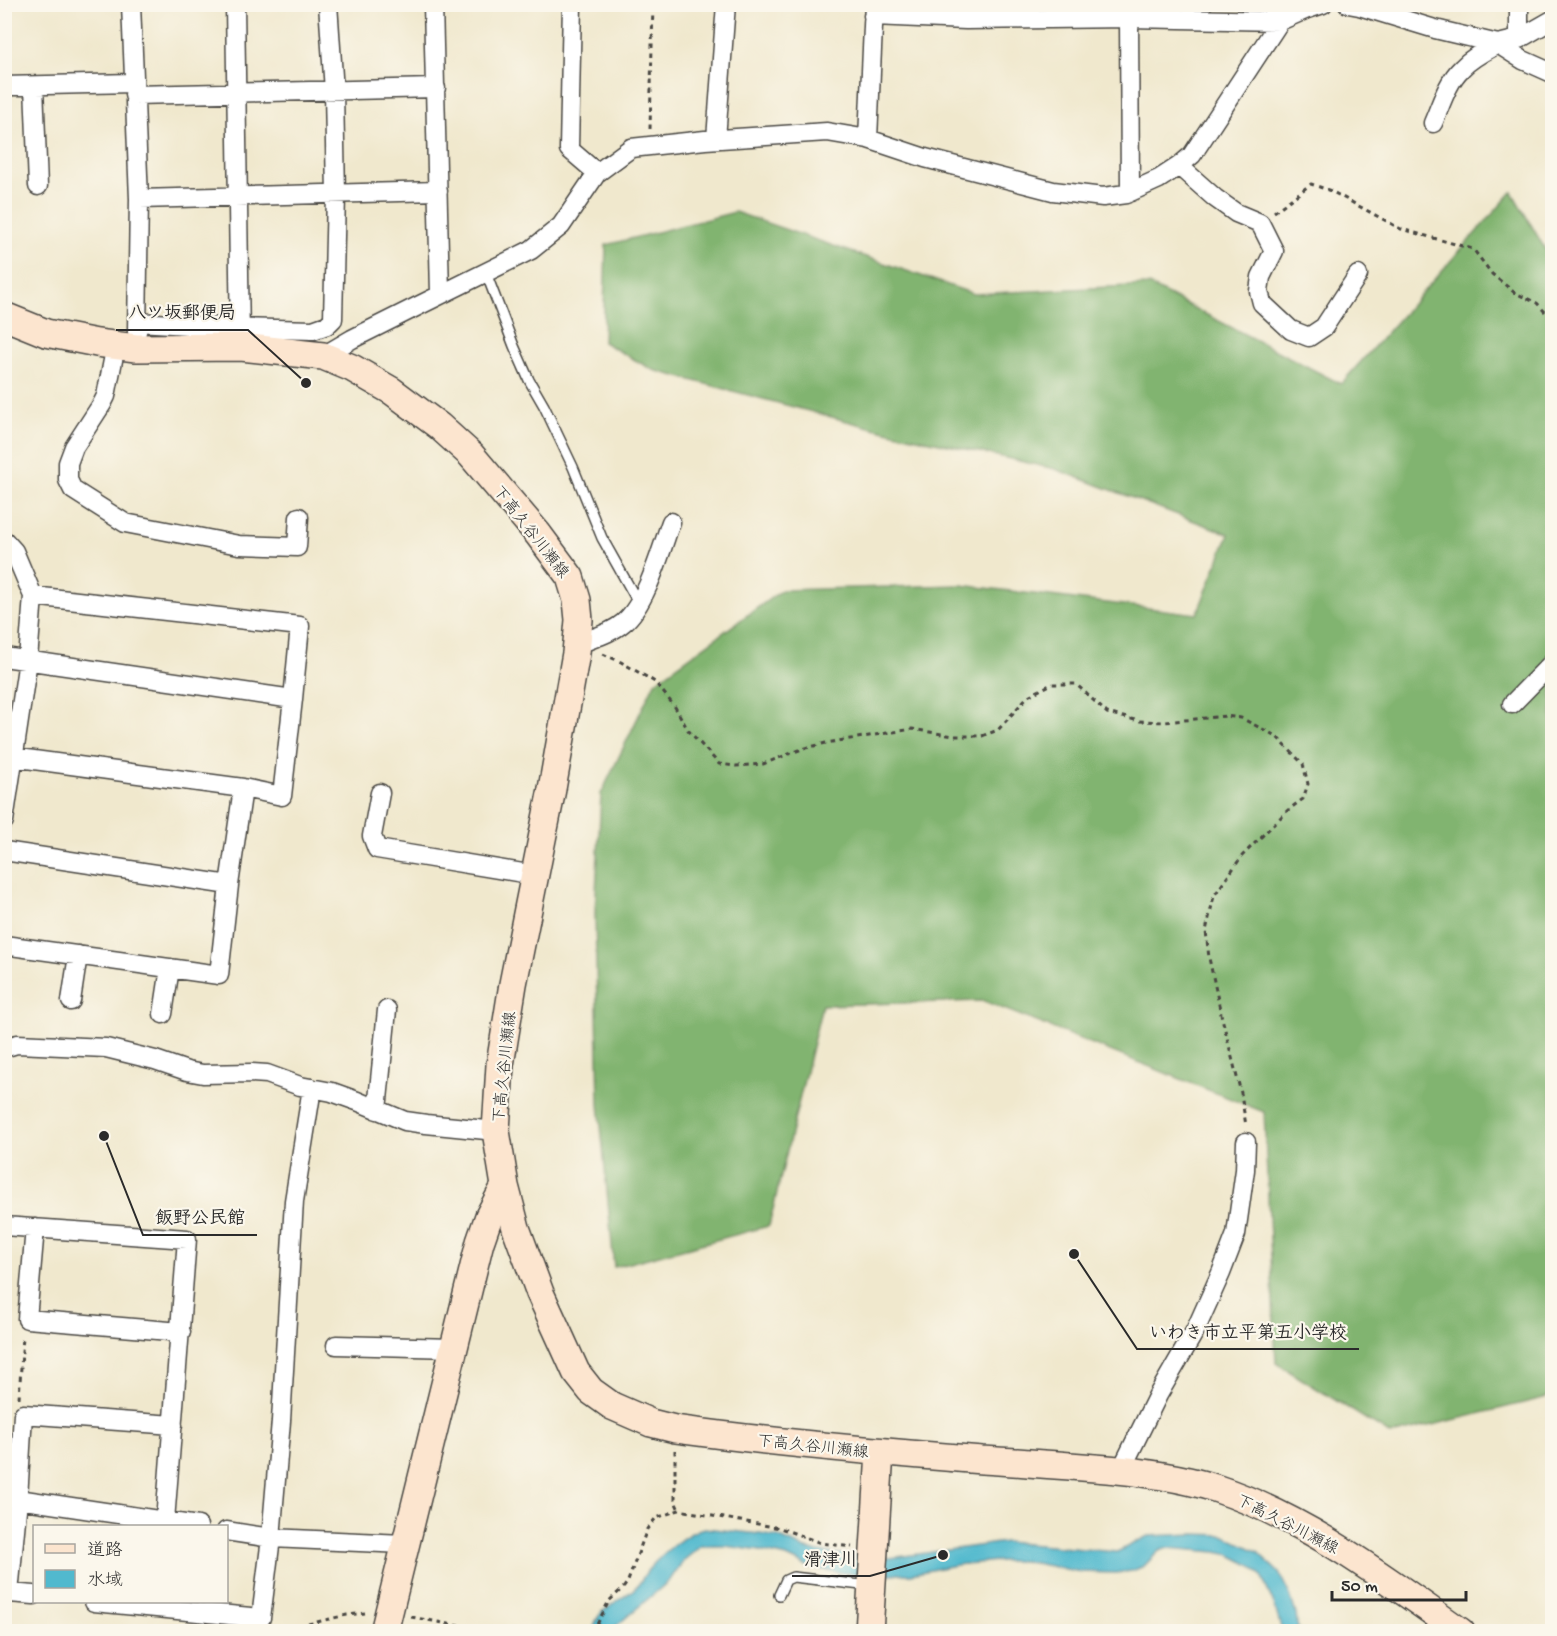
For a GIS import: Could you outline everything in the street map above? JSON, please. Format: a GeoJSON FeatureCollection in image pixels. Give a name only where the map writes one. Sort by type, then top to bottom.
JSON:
{"type":"FeatureCollection","features":[{"type":"Feature","properties":{"kind":"main road","name":"下高久谷川瀬線"},"geometry":{"type":"LineString","coordinates":[[4,316],[46,333],[130,338],[240,338],[323,356],[352,368],[392,391],[439,426],[471,455],[538,534],[570,577],[577,600],[579,620],[576,645],[568,698],[513,984],[500,1065],[496,1131],[505,1186],[516,1228],[540,1293],[576,1372],[591,1391],[612,1406],[651,1423],[675,1429],[880,1452],[1121,1470],[1168,1477],[1214,1488],[1293,1521],[1339,1547],[1461,1632]]}},
{"type":"Feature","properties":{"kind":"main road"},"geometry":{"type":"LineString","coordinates":[[386,1622],[480,1242],[489,1216],[505,1186]]}},
{"type":"Feature","properties":{"kind":"main road"},"geometry":{"type":"LineString","coordinates":[[869,1632],[880,1452]]}},
{"type":"Feature","properties":{"kind":"street"},"geometry":{"type":"LineString","coordinates":[[131,4],[139,200],[130,338],[102,404],[74,447],[68,463],[68,480],[73,490],[125,523],[239,545],[297,547],[299,517]]}},
{"type":"Feature","properties":{"kind":"street"},"geometry":{"type":"LineString","coordinates":[[235,4],[240,338],[313,330],[327,325],[333,319],[336,195],[334,91],[328,4]]}},
{"type":"Feature","properties":{"kind":"street"},"geometry":{"type":"LineString","coordinates":[[433,4],[440,294]]}},
{"type":"Feature","properties":{"kind":"street"},"geometry":{"type":"LineString","coordinates":[[572,4],[569,149],[597,173]]}},
{"type":"Feature","properties":{"kind":"street"},"geometry":{"type":"LineString","coordinates":[[716,139],[726,4]]}},
{"type":"Feature","properties":{"kind":"street"},"geometry":{"type":"LineString","coordinates":[[868,140],[873,10],[966,20],[1129,18],[1196,12],[1280,21],[1323,4]]}},
{"type":"Feature","properties":{"kind":"street"},"geometry":{"type":"LineString","coordinates":[[1348,4],[1498,44],[1523,60],[1552,73]]}},
{"type":"Feature","properties":{"kind":"street"},"geometry":{"type":"LineString","coordinates":[[1519,4],[1519,39]]}},
{"type":"Feature","properties":{"kind":"street"},"geometry":{"type":"LineString","coordinates":[[1129,18],[1130,192]]}},
{"type":"Feature","properties":{"kind":"street"},"geometry":{"type":"LineString","coordinates":[[1433,123],[1460,69],[1498,44],[1519,39],[1552,20]]}},
{"type":"Feature","properties":{"kind":"street"},"geometry":{"type":"LineString","coordinates":[[323,356],[361,334],[531,250],[561,226],[597,173],[631,148],[716,139],[827,132],[868,140],[925,158],[1053,191],[1103,197],[1126,194],[1159,179],[1192,155],[1280,21]]}},
{"type":"Feature","properties":{"kind":"street"},"geometry":{"type":"LineString","coordinates":[[4,86],[236,93],[436,88]]}},
{"type":"Feature","properties":{"kind":"street"},"geometry":{"type":"LineString","coordinates":[[34,86],[38,186]]}},
{"type":"Feature","properties":{"kind":"street"},"geometry":{"type":"LineString","coordinates":[[1179,166],[1236,213],[1260,223],[1274,251],[1261,278],[1258,291],[1262,303],[1291,330],[1309,337],[1324,327],[1358,275]]}},
{"type":"Feature","properties":{"kind":"street"},"geometry":{"type":"LineString","coordinates":[[139,200],[438,191]]}},
{"type":"Feature","properties":{"kind":"street"},"geometry":{"type":"LineString","coordinates":[[576,645],[609,632],[625,622],[639,604],[671,522]]}},
{"type":"Feature","properties":{"kind":"street"},"geometry":{"type":"LineString","coordinates":[[4,821],[10,756],[28,660],[33,596],[8,548]]}},
{"type":"Feature","properties":{"kind":"street"},"geometry":{"type":"LineString","coordinates":[[10,756],[243,788],[282,796],[300,626],[33,596]]}},
{"type":"Feature","properties":{"kind":"street"},"geometry":{"type":"LineString","coordinates":[[4,657],[293,699]]}},
{"type":"Feature","properties":{"kind":"street"},"geometry":{"type":"LineString","coordinates":[[1512,704],[1552,663]]}},
{"type":"Feature","properties":{"kind":"street"},"geometry":{"type":"LineString","coordinates":[[4,945],[219,975],[243,788]]}},
{"type":"Feature","properties":{"kind":"street"},"geometry":{"type":"LineString","coordinates":[[380,794],[372,836],[377,849],[534,874]]}},
{"type":"Feature","properties":{"kind":"street"},"geometry":{"type":"LineString","coordinates":[[4,851],[229,885]]}},
{"type":"Feature","properties":{"kind":"street"},"geometry":{"type":"LineString","coordinates":[[70,1001],[78,955]]}},
{"type":"Feature","properties":{"kind":"street"},"geometry":{"type":"LineString","coordinates":[[163,1014],[170,968]]}},
{"type":"Feature","properties":{"kind":"street"},"geometry":{"type":"LineString","coordinates":[[377,1110],[387,1010]]}},
{"type":"Feature","properties":{"kind":"street"},"geometry":{"type":"LineString","coordinates":[[9,1043],[106,1048],[203,1074],[267,1074],[300,1086],[357,1101],[405,1120],[496,1131]]}},
{"type":"Feature","properties":{"kind":"street"},"geometry":{"type":"LineString","coordinates":[[104,1603],[261,1618],[271,1538],[281,1421],[294,1201],[312,1088]]}},
{"type":"Feature","properties":{"kind":"street"},"geometry":{"type":"LineString","coordinates":[[1121,1470],[1158,1395],[1195,1331],[1229,1254],[1236,1234],[1245,1170],[1246,1142]]}},
{"type":"Feature","properties":{"kind":"street"},"geometry":{"type":"LineString","coordinates":[[4,1226],[187,1239],[165,1521]]}},
{"type":"Feature","properties":{"kind":"street"},"geometry":{"type":"LineString","coordinates":[[35,1228],[27,1319],[181,1332]]}},
{"type":"Feature","properties":{"kind":"street"},"geometry":{"type":"LineString","coordinates":[[336,1345],[454,1348]]}},
{"type":"Feature","properties":{"kind":"street"},"geometry":{"type":"LineString","coordinates":[[33,1595],[9,1593],[11,1498],[23,1414],[173,1425]]}},
{"type":"Feature","properties":{"kind":"street"},"geometry":{"type":"LineString","coordinates":[[11,1498],[187,1525]]}},
{"type":"Feature","properties":{"kind":"street"},"geometry":{"type":"LineString","coordinates":[[228,1531],[271,1538],[404,1544]]}},
{"type":"Feature","properties":{"kind":"lane"},"geometry":{"type":"LineString","coordinates":[[486,273],[514,346],[573,467],[602,538],[639,604]]}},
{"type":"Feature","properties":{"kind":"lane"},"geometry":{"type":"LineString","coordinates":[[779,1595],[786,1580],[793,1577],[872,1585]]}},
{"type":"Feature","properties":{"kind":"path"},"geometry":{"type":"LineString","coordinates":[[650,146],[653,4]]}},
{"type":"Feature","properties":{"kind":"path"},"geometry":{"type":"LineString","coordinates":[[1260,223],[1311,184],[1331,191],[1401,229],[1473,249],[1492,274],[1515,293],[1537,303],[1552,320]]}},
{"type":"Feature","properties":{"kind":"path"},"geometry":{"type":"LineString","coordinates":[[602,654],[621,662],[655,682],[675,707],[688,730],[719,764],[736,766],[764,764],[802,749],[826,743],[912,729],[953,736],[982,736],[998,730],[1028,696],[1052,684],[1076,684],[1107,713],[1139,721],[1165,722],[1226,716],[1241,718],[1276,736],[1303,764],[1308,784],[1303,799],[1288,810],[1242,856],[1214,896],[1206,931],[1209,958],[1221,1014],[1241,1093],[1246,1142]]}},
{"type":"Feature","properties":{"kind":"path"},"geometry":{"type":"LineString","coordinates":[[23,1414],[19,1405],[23,1327],[27,1319]]}},
{"type":"Feature","properties":{"kind":"path"},"geometry":{"type":"LineString","coordinates":[[675,1429],[675,1501],[679,1510]]}},
{"type":"Feature","properties":{"kind":"path"},"geometry":{"type":"LineString","coordinates":[[593,1632],[609,1600],[628,1581],[647,1529],[656,1518],[679,1510],[780,1528],[820,1543],[875,1550]]}},
{"type":"Feature","properties":{"kind":"path"},"geometry":{"type":"LineString","coordinates":[[273,1632],[365,1613],[386,1622],[465,1627],[472,1632]]}},
{"type":"Feature","properties":{"kind":"green space"},"geometry":{"type":"Polygon","coordinates":[[[1512,192],[1552,261],[1552,1396],[1391,1435],[1276,1363],[1264,1112],[984,1001],[822,1005],[769,1226],[614,1267],[599,1104],[595,913],[601,794],[655,682],[782,590],[961,585],[1197,614],[1229,534],[1055,469],[877,429],[653,370],[603,342],[606,245],[735,212],[974,294],[1149,285],[1341,384],[1512,192]]]}},
{"type":"Feature","properties":{"kind":"water"},"geometry":{"type":"Polygon","coordinates":[[[704,1528],[778,1537],[818,1552],[890,1558],[1005,1542],[1117,1552],[1148,1536],[1223,1535],[1257,1551],[1279,1573],[1290,1595],[1298,1631],[1282,1631],[1275,1607],[1261,1575],[1250,1565],[1231,1555],[1216,1552],[1168,1548],[1159,1551],[1144,1566],[1132,1571],[1115,1573],[1081,1572],[1024,1561],[996,1561],[955,1565],[911,1574],[892,1574],[843,1573],[808,1567],[787,1557],[761,1551],[726,1546],[701,1546],[683,1561],[670,1580],[611,1631],[594,1631],[595,1623],[604,1610],[637,1586],[659,1558],[682,1539],[704,1528]]]}},
{"type":"Feature","properties":{"kind":"place","name":"八ツ坂郵便局"},"geometry":{"type":"Point","coordinates":[306,383]}},
{"type":"Feature","properties":{"kind":"place","name":"飯野公民館"},"geometry":{"type":"Point","coordinates":[104,1136]}},
{"type":"Feature","properties":{"kind":"place","name":"いわき市立平第五小学校"},"geometry":{"type":"Point","coordinates":[1074,1254]}},
{"type":"Feature","properties":{"kind":"place","name":"滑津川"},"geometry":{"type":"Point","coordinates":[943,1555]}}]}
